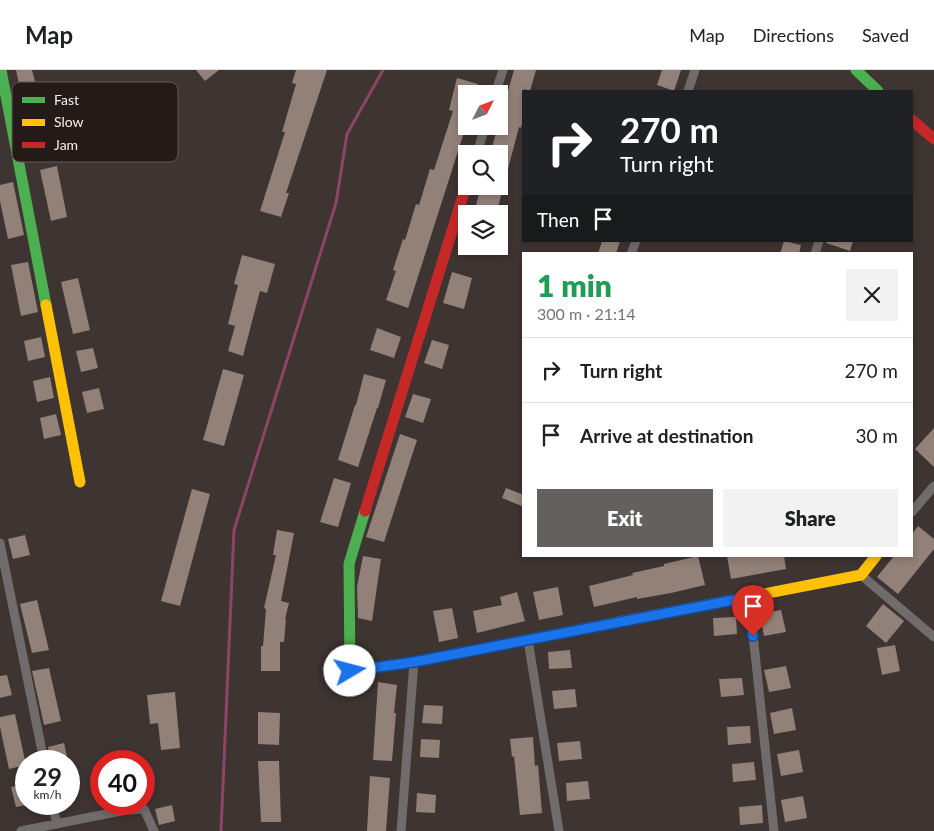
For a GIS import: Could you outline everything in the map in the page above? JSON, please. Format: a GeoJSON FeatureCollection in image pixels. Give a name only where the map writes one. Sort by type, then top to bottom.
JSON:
{"type":"FeatureCollection","features":[{"type":"Feature","properties":{"kind":"street"},"geometry":{"type":"LineString","coordinates":[[1,70],[12,127]]}},
{"type":"Feature","properties":{"kind":"street"},"geometry":{"type":"LineString","coordinates":[[498,85],[503,70]]}},
{"type":"Feature","properties":{"kind":"street"},"geometry":{"type":"LineString","coordinates":[[688,90],[695,70]]}},
{"type":"Feature","properties":{"kind":"street"},"geometry":{"type":"LineString","coordinates":[[856,70],[871,89]]}},
{"type":"Feature","properties":{"kind":"street"},"geometry":{"type":"LineString","coordinates":[[913,121],[934,138]]}},
{"type":"Feature","properties":{"kind":"street"},"geometry":{"type":"LineString","coordinates":[[19,162],[80,482]]}},
{"type":"Feature","properties":{"kind":"street"},"geometry":{"type":"LineString","coordinates":[[463,195],[349,564],[350,671],[414,662],[861,574],[875,557]]}},
{"type":"Feature","properties":{"kind":"street"},"geometry":{"type":"LineString","coordinates":[[913,511],[934,486]]}},
{"type":"Feature","properties":{"kind":"street"},"geometry":{"type":"LineString","coordinates":[[0,543],[42,750]]}},
{"type":"Feature","properties":{"kind":"street"},"geometry":{"type":"LineString","coordinates":[[861,574],[934,637]]}},
{"type":"Feature","properties":{"kind":"street"},"geometry":{"type":"LineString","coordinates":[[749,597],[774,831]]}},
{"type":"Feature","properties":{"kind":"street"},"geometry":{"type":"LineString","coordinates":[[528,640],[559,831]]}},
{"type":"Feature","properties":{"kind":"street"},"geometry":{"type":"LineString","coordinates":[[401,831],[414,662]]}},
{"type":"Feature","properties":{"kind":"street"},"geometry":{"type":"LineString","coordinates":[[21,831],[126,810],[144,809],[154,831]]}},
{"type":"Feature","properties":{"kind":"street"},"geometry":{"type":"LineString","coordinates":[[55,815],[57,824]]}},
{"type":"Feature","properties":{"kind":"building"},"geometry":{"type":"Polygon","coordinates":[[[16,70],[32,70],[35,82],[19,82],[16,70]]]}},
{"type":"Feature","properties":{"kind":"building"},"geometry":{"type":"Polygon","coordinates":[[[196,70],[219,70],[205,81],[196,70]]]}},
{"type":"Feature","properties":{"kind":"building"},"geometry":{"type":"Polygon","coordinates":[[[296,70],[327,70],[286,193],[289,193],[281,217],[260,211],[285,132],[282,132],[296,84],[292,83],[296,70]]]}},
{"type":"Feature","properties":{"kind":"building"},"geometry":{"type":"Polygon","coordinates":[[[514,70],[536,70],[530,90],[522,90],[522,124],[521,128],[519,127],[508,169],[508,145],[493,145],[495,135],[508,135],[508,91],[514,70]]]}},
{"type":"Feature","properties":{"kind":"building"},"geometry":{"type":"Polygon","coordinates":[[[662,70],[681,70],[674,90],[657,85],[662,70]]]}},
{"type":"Feature","properties":{"kind":"building"},"geometry":{"type":"Polygon","coordinates":[[[457,78],[478,84],[458,85],[458,135],[463,135],[460,145],[458,145],[458,151],[408,308],[386,300],[396,271],[393,270],[403,239],[405,240],[416,204],[419,205],[430,169],[434,170],[453,111],[449,110],[457,78]]]}},
{"type":"Feature","properties":{"kind":"building"},"geometry":{"type":"Polygon","coordinates":[[[57,166],[67,217],[51,221],[40,170],[57,166]]]}},
{"type":"Feature","properties":{"kind":"building"},"geometry":{"type":"Polygon","coordinates":[[[13,182],[24,235],[8,239],[0,201],[0,185],[13,182]]]}},
{"type":"Feature","properties":{"kind":"building"},"geometry":{"type":"Polygon","coordinates":[[[479,195],[501,195],[499,205],[476,205],[479,195]]]}},
{"type":"Feature","properties":{"kind":"building"},"geometry":{"type":"Polygon","coordinates":[[[602,242],[620,242],[617,252],[599,252],[602,242]]]}},
{"type":"Feature","properties":{"kind":"building"},"geometry":{"type":"Polygon","coordinates":[[[784,242],[801,245],[799,252],[781,252],[784,242]]]}},
{"type":"Feature","properties":{"kind":"building"},"geometry":{"type":"Polygon","coordinates":[[[826,242],[853,242],[850,251],[826,242]]]}},
{"type":"Feature","properties":{"kind":"building"},"geometry":{"type":"Polygon","coordinates":[[[242,255],[275,264],[267,293],[260,291],[243,356],[228,351],[235,326],[228,324],[238,285],[234,284],[242,255]]]}},
{"type":"Feature","properties":{"kind":"building"},"geometry":{"type":"Polygon","coordinates":[[[28,262],[38,312],[21,316],[11,265],[28,262]]]}},
{"type":"Feature","properties":{"kind":"building"},"geometry":{"type":"Polygon","coordinates":[[[452,272],[472,278],[464,309],[443,303],[452,272]]]}},
{"type":"Feature","properties":{"kind":"building"},"geometry":{"type":"Polygon","coordinates":[[[78,278],[90,330],[73,334],[61,282],[78,278]]]}},
{"type":"Feature","properties":{"kind":"building"},"geometry":{"type":"Polygon","coordinates":[[[377,328],[401,337],[394,358],[370,350],[377,328]]]}},
{"type":"Feature","properties":{"kind":"building"},"geometry":{"type":"Polygon","coordinates":[[[41,337],[45,357],[28,361],[24,341],[41,337]]]}},
{"type":"Feature","properties":{"kind":"building"},"geometry":{"type":"Polygon","coordinates":[[[432,340],[449,345],[442,369],[424,363],[432,340]]]}},
{"type":"Feature","properties":{"kind":"building"},"geometry":{"type":"Polygon","coordinates":[[[93,348],[98,368],[81,372],[76,351],[93,348]]]}},
{"type":"Feature","properties":{"kind":"building"},"geometry":{"type":"Polygon","coordinates":[[[223,369],[244,375],[224,446],[203,440],[223,369]]]}},
{"type":"Feature","properties":{"kind":"building"},"geometry":{"type":"Polygon","coordinates":[[[364,374],[386,380],[358,467],[338,460],[364,374]]]}},
{"type":"Feature","properties":{"kind":"building"},"geometry":{"type":"Polygon","coordinates":[[[50,377],[54,398],[37,402],[33,381],[50,377]]]}},
{"type":"Feature","properties":{"kind":"building"},"geometry":{"type":"Polygon","coordinates":[[[99,388],[104,409],[87,413],[82,392],[99,388]]]}},
{"type":"Feature","properties":{"kind":"building"},"geometry":{"type":"Polygon","coordinates":[[[413,394],[431,399],[423,423],[405,417],[413,394]]]}},
{"type":"Feature","properties":{"kind":"building"},"geometry":{"type":"Polygon","coordinates":[[[56,414],[61,435],[44,439],[40,418],[56,414]]]}},
{"type":"Feature","properties":{"kind":"building"},"geometry":{"type":"Polygon","coordinates":[[[934,428],[934,467],[915,449],[934,428]]]}},
{"type":"Feature","properties":{"kind":"building"},"geometry":{"type":"Polygon","coordinates":[[[400,434],[417,440],[384,542],[366,537],[400,434]]]}},
{"type":"Feature","properties":{"kind":"building"},"geometry":{"type":"Polygon","coordinates":[[[334,478],[351,483],[338,527],[320,522],[334,478]]]}},
{"type":"Feature","properties":{"kind":"building"},"geometry":{"type":"Polygon","coordinates":[[[506,488],[522,494],[522,506],[502,498],[506,488]]]}},
{"type":"Feature","properties":{"kind":"building"},"geometry":{"type":"Polygon","coordinates":[[[192,489],[210,494],[180,606],[161,601],[192,489]]]}},
{"type":"Feature","properties":{"kind":"building"},"geometry":{"type":"Polygon","coordinates":[[[918,526],[934,539],[934,549],[898,594],[877,577],[893,557],[913,557],[913,533],[918,526]]]}},
{"type":"Feature","properties":{"kind":"building"},"geometry":{"type":"Polygon","coordinates":[[[277,530],[294,533],[281,601],[289,603],[285,619],[284,642],[280,642],[280,671],[261,671],[261,646],[263,646],[266,609],[264,608],[276,555],[273,555],[277,530]]]}},
{"type":"Feature","properties":{"kind":"building"},"geometry":{"type":"Polygon","coordinates":[[[25,535],[30,555],[13,559],[8,539],[25,535]]]}},
{"type":"Feature","properties":{"kind":"building"},"geometry":{"type":"Polygon","coordinates":[[[363,556],[381,559],[372,621],[358,618],[357,587],[363,556]]]}},
{"type":"Feature","properties":{"kind":"building"},"geometry":{"type":"Polygon","coordinates":[[[698,557],[705,585],[594,607],[589,586],[664,566],[664,564],[698,557]]]}},
{"type":"Feature","properties":{"kind":"building"},"geometry":{"type":"Polygon","coordinates":[[[727,557],[784,557],[786,569],[731,579],[727,557]]]}},
{"type":"Feature","properties":{"kind":"building"},"geometry":{"type":"Polygon","coordinates":[[[558,587],[563,615],[539,620],[533,592],[558,587]]]}},
{"type":"Feature","properties":{"kind":"building"},"geometry":{"type":"Polygon","coordinates":[[[517,592],[525,621],[477,633],[473,611],[502,605],[500,597],[517,592]]]}},
{"type":"Feature","properties":{"kind":"building"},"geometry":{"type":"Polygon","coordinates":[[[37,600],[49,650],[32,653],[20,604],[37,600]]]}},
{"type":"Feature","properties":{"kind":"building"},"geometry":{"type":"Polygon","coordinates":[[[883,604],[904,621],[886,643],[866,626],[883,604]]]}},
{"type":"Feature","properties":{"kind":"building"},"geometry":{"type":"Polygon","coordinates":[[[452,608],[458,638],[439,642],[433,611],[452,608]]]}},
{"type":"Feature","properties":{"kind":"building"},"geometry":{"type":"Polygon","coordinates":[[[781,610],[786,632],[764,636],[760,614],[781,610]]]}},
{"type":"Feature","properties":{"kind":"building"},"geometry":{"type":"Polygon","coordinates":[[[736,617],[737,634],[714,636],[713,618],[736,617]]]}},
{"type":"Feature","properties":{"kind":"building"},"geometry":{"type":"Polygon","coordinates":[[[895,645],[900,671],[882,675],[877,648],[895,645]]]}},
{"type":"Feature","properties":{"kind":"building"},"geometry":{"type":"Polygon","coordinates":[[[570,650],[572,668],[549,669],[548,652],[570,650]]]}},
{"type":"Feature","properties":{"kind":"building"},"geometry":{"type":"Polygon","coordinates":[[[786,666],[791,688],[769,692],[764,670],[786,666]]]}},
{"type":"Feature","properties":{"kind":"building"},"geometry":{"type":"Polygon","coordinates":[[[49,668],[61,721],[44,725],[32,671],[49,668]]]}},
{"type":"Feature","properties":{"kind":"building"},"geometry":{"type":"Polygon","coordinates":[[[7,675],[12,695],[0,698],[0,676],[7,675]]]}},
{"type":"Feature","properties":{"kind":"building"},"geometry":{"type":"Polygon","coordinates":[[[742,678],[744,695],[721,697],[719,679],[742,678]]]}},
{"type":"Feature","properties":{"kind":"building"},"geometry":{"type":"Polygon","coordinates":[[[378,682],[397,685],[392,761],[373,760],[378,682]]]}},
{"type":"Feature","properties":{"kind":"building"},"geometry":{"type":"Polygon","coordinates":[[[575,689],[577,707],[554,709],[552,691],[575,689]]]}},
{"type":"Feature","properties":{"kind":"building"},"geometry":{"type":"Polygon","coordinates":[[[175,692],[180,748],[161,750],[158,723],[150,724],[147,695],[175,692]]]}},
{"type":"Feature","properties":{"kind":"building"},"geometry":{"type":"Polygon","coordinates":[[[424,705],[443,706],[442,724],[422,723],[424,705]]]}},
{"type":"Feature","properties":{"kind":"building"},"geometry":{"type":"Polygon","coordinates":[[[792,708],[796,730],[774,734],[770,713],[792,708]]]}},
{"type":"Feature","properties":{"kind":"building"},"geometry":{"type":"Polygon","coordinates":[[[258,712],[280,713],[279,745],[258,744],[258,712]]]}},
{"type":"Feature","properties":{"kind":"building"},"geometry":{"type":"Polygon","coordinates":[[[15,714],[23,750],[15,750],[15,768],[9,769],[0,727],[0,717],[15,714]]]}},
{"type":"Feature","properties":{"kind":"building"},"geometry":{"type":"Polygon","coordinates":[[[750,726],[751,743],[728,745],[727,727],[750,726]]]}},
{"type":"Feature","properties":{"kind":"building"},"geometry":{"type":"Polygon","coordinates":[[[533,737],[535,766],[538,765],[542,813],[520,815],[514,756],[512,757],[510,739],[533,737]]]}},
{"type":"Feature","properties":{"kind":"building"},"geometry":{"type":"Polygon","coordinates":[[[421,739],[440,740],[439,758],[420,757],[421,739]]]}},
{"type":"Feature","properties":{"kind":"building"},"geometry":{"type":"Polygon","coordinates":[[[580,741],[582,759],[559,761],[557,743],[580,741]]]}},
{"type":"Feature","properties":{"kind":"building"},"geometry":{"type":"Polygon","coordinates":[[[64,743],[66,750],[48,750],[48,747],[64,743]]]}},
{"type":"Feature","properties":{"kind":"building"},"geometry":{"type":"Polygon","coordinates":[[[799,750],[803,772],[781,776],[777,754],[799,750]]]}},
{"type":"Feature","properties":{"kind":"building"},"geometry":{"type":"Polygon","coordinates":[[[258,761],[279,761],[281,822],[261,822],[258,761]]]}},
{"type":"Feature","properties":{"kind":"building"},"geometry":{"type":"Polygon","coordinates":[[[754,762],[756,780],[733,782],[732,764],[754,762]]]}},
{"type":"Feature","properties":{"kind":"building"},"geometry":{"type":"Polygon","coordinates":[[[370,776],[390,778],[386,831],[367,831],[370,776]]]}},
{"type":"Feature","properties":{"kind":"building"},"geometry":{"type":"Polygon","coordinates":[[[588,781],[590,799],[567,801],[566,783],[588,781]]]}},
{"type":"Feature","properties":{"kind":"building"},"geometry":{"type":"Polygon","coordinates":[[[15,786],[15,803],[11,787],[15,786]]]}},
{"type":"Feature","properties":{"kind":"building"},"geometry":{"type":"Polygon","coordinates":[[[417,793],[436,795],[435,813],[416,812],[417,793]]]}},
{"type":"Feature","properties":{"kind":"building"},"geometry":{"type":"Polygon","coordinates":[[[803,796],[807,818],[785,822],[781,800],[803,796]]]}},
{"type":"Feature","properties":{"kind":"building"},"geometry":{"type":"Polygon","coordinates":[[[172,805],[175,821],[159,825],[155,809],[172,805]]]}},
{"type":"Feature","properties":{"kind":"building"},"geometry":{"type":"Polygon","coordinates":[[[762,805],[763,823],[740,825],[739,807],[762,805]]]}},
{"type":"Feature","properties":{"kind":"waterway"},"geometry":{"type":"LineString","coordinates":[[221,831],[234,530],[336,203],[347,134],[383,70]]}},
{"type":"Feature","properties":{"kind":"traffic: fast"},"geometry":{"type":"LineString","coordinates":[[1,70],[12,127]]}},
{"type":"Feature","properties":{"kind":"traffic: fast"},"geometry":{"type":"LineString","coordinates":[[856,70],[877,90]]}},
{"type":"Feature","properties":{"kind":"traffic: fast"},"geometry":{"type":"LineString","coordinates":[[19,162],[46,305]]}},
{"type":"Feature","properties":{"kind":"traffic: fast"},"geometry":{"type":"LineString","coordinates":[[365,511],[349,564],[350,671],[414,662],[614,623]]}},
{"type":"Feature","properties":{"kind":"traffic: slow"},"geometry":{"type":"LineString","coordinates":[[46,305],[80,482]]}},
{"type":"Feature","properties":{"kind":"traffic: slow"},"geometry":{"type":"LineString","coordinates":[[614,623],[861,575],[875,557]]}},
{"type":"Feature","properties":{"kind":"traffic: jam"},"geometry":{"type":"LineString","coordinates":[[913,121],[934,139]]}},
{"type":"Feature","properties":{"kind":"traffic: jam"},"geometry":{"type":"LineString","coordinates":[[365,511],[463,195]]}},
{"type":"Feature","properties":{"kind":"route"},"geometry":{"type":"LineString","coordinates":[[350,671],[414,662],[749,597],[753,636]]}}]}
